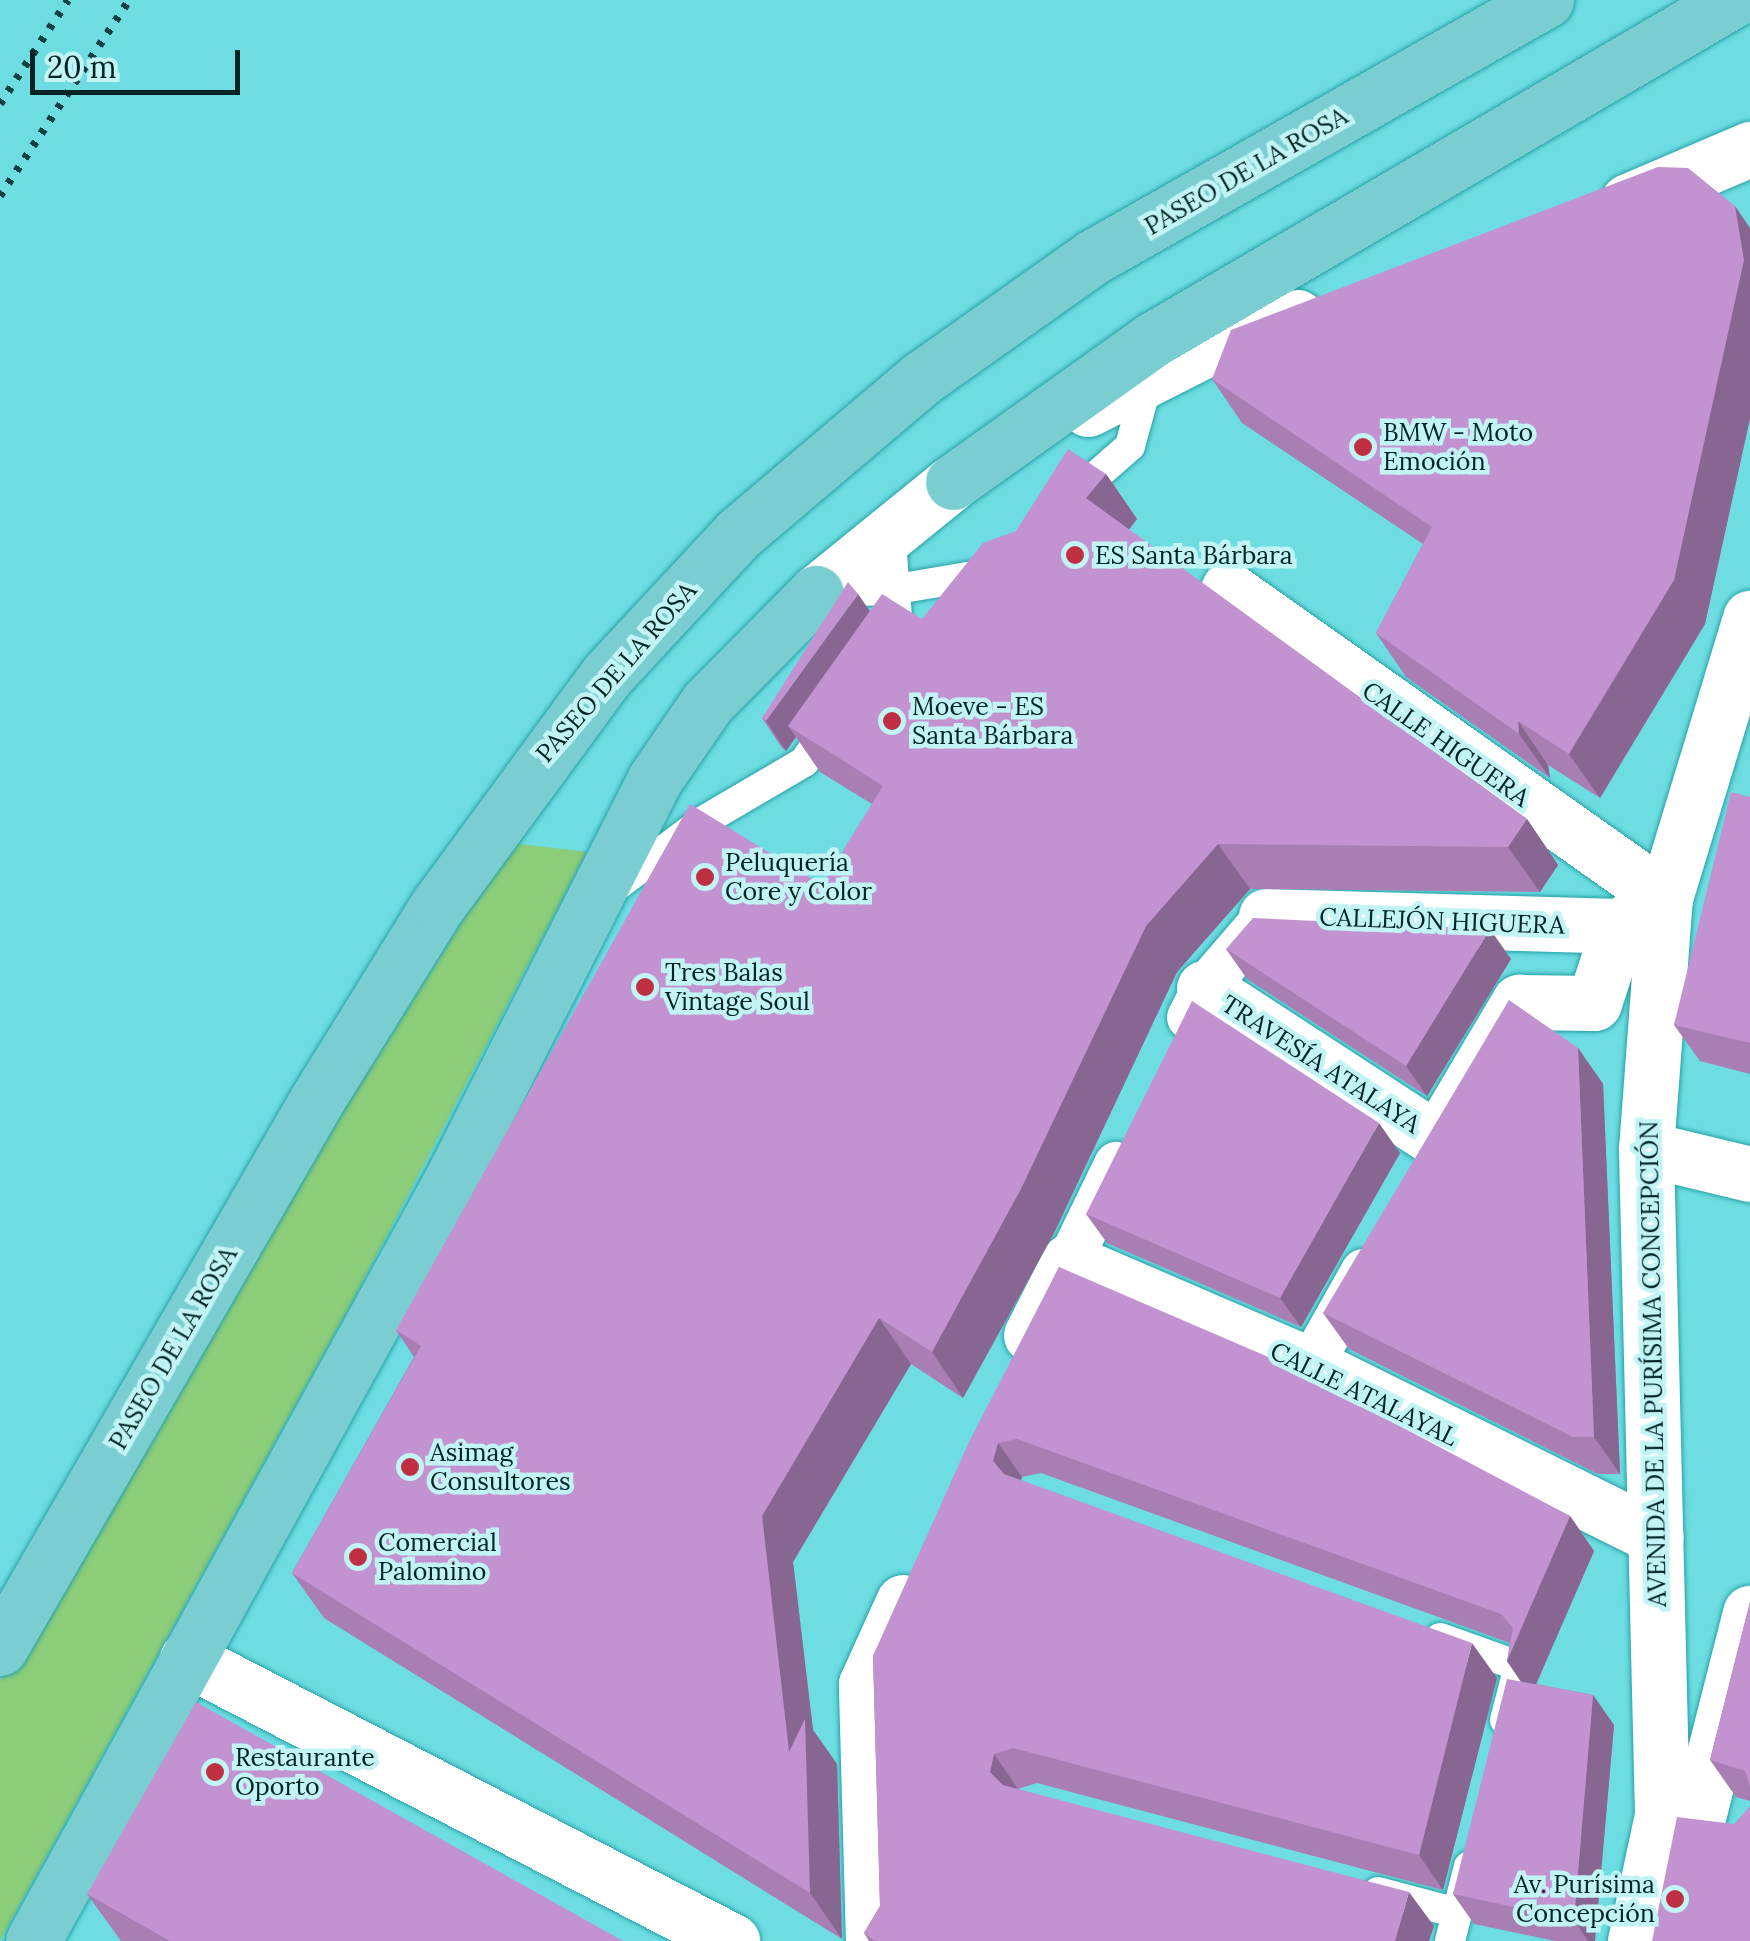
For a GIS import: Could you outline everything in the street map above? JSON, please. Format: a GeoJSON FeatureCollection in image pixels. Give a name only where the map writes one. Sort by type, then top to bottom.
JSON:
{"type":"FeatureCollection","features":[{"type":"Feature","properties":{"kind":"main road","name":"PASEO DE LA ROSA"},"geometry":{"type":"LineString","coordinates":[[0,1648],[314,1103],[438,905],[607,675],[738,534],[922,378],[1094,257],[1546,0]]}},
{"type":"Feature","properties":{"kind":"main road"},"geometry":{"type":"LineString","coordinates":[[954,482],[1152,340],[1733,0]]}},
{"type":"Feature","properties":{"kind":"main road"},"geometry":{"type":"LineString","coordinates":[[33,1941],[452,1181],[584,910],[655,779],[706,703],[816,592]]}},
{"type":"Feature","properties":{"kind":"street"},"geometry":{"type":"LineString","coordinates":[[1585,216],[1660,190],[1750,150]]}},
{"type":"Feature","properties":{"kind":"street"},"geometry":{"type":"LineString","coordinates":[[1660,190],[1750,188]]}},
{"type":"Feature","properties":{"kind":"street"},"geometry":{"type":"LineString","coordinates":[[816,592],[890,529],[954,482],[1150,374],[1341,302]]}},
{"type":"Feature","properties":{"kind":"street","name":"CALLE HIGUERA"},"geometry":{"type":"LineString","coordinates":[[1228,589],[1642,912]]}},
{"type":"Feature","properties":{"kind":"street","name":"AVENIDA DE LA PURÍSIMA CONCEPCIÓN"},"geometry":{"type":"LineString","coordinates":[[1635,1941],[1680,1818],[1656,1537],[1642,912],[1730,775],[1750,618]]}},
{"type":"Feature","properties":{"kind":"street","name":"CALLEJÓN HIGUERA"},"geometry":{"type":"LineString","coordinates":[[1266,916],[1642,912]]}},
{"type":"Feature","properties":{"kind":"street","name":"TRAVESÍA ATALAYA"},"geometry":{"type":"LineString","coordinates":[[1204,988],[1428,1157],[1519,1002],[1594,1003],[1642,912]]}},
{"type":"Feature","properties":{"kind":"street"},"geometry":{"type":"LineString","coordinates":[[1170,1056],[1204,988],[1266,916]]}},
{"type":"Feature","properties":{"kind":"street"},"geometry":{"type":"LineString","coordinates":[[1008,1380],[1136,1124]]}},
{"type":"Feature","properties":{"kind":"street"},"geometry":{"type":"LineString","coordinates":[[1646,1149],[1750,1174]]}},
{"type":"Feature","properties":{"kind":"street"},"geometry":{"type":"LineString","coordinates":[[1310,1365],[1388,1226]]}},
{"type":"Feature","properties":{"kind":"street","name":"CALLE ATALAYAL"},"geometry":{"type":"LineString","coordinates":[[1068,1261],[1310,1365],[1656,1537]]}},
{"type":"Feature","properties":{"kind":"street"},"geometry":{"type":"LineString","coordinates":[[873,1941],[866,1684],[926,1549]]}},
{"type":"Feature","properties":{"kind":"street"},"geometry":{"type":"LineString","coordinates":[[1750,1613],[1680,1818],[1750,1831]]}},
{"type":"Feature","properties":{"kind":"street"},"geometry":{"type":"LineString","coordinates":[[188,1660],[732,1941]]}},
{"type":"Feature","properties":{"kind":"lane"},"geometry":{"type":"LineString","coordinates":[[1058,520],[1076,490],[1130,446],[1150,374]]}},
{"type":"Feature","properties":{"kind":"lane"},"geometry":{"type":"LineString","coordinates":[[877,659],[898,630],[891,590],[890,529]]}},
{"type":"Feature","properties":{"kind":"lane"},"geometry":{"type":"LineString","coordinates":[[816,592],[891,590],[1014,569]]}},
{"type":"Feature","properties":{"kind":"lane"},"geometry":{"type":"LineString","coordinates":[[584,910],[700,823],[804,762],[846,703]]}},
{"type":"Feature","properties":{"kind":"lane"},"geometry":{"type":"LineString","coordinates":[[1407,1626],[1519,1666],[1500,1742]]}},
{"type":"Feature","properties":{"kind":"lane"},"geometry":{"type":"LineString","coordinates":[[1341,1882],[1454,1927],[1476,1837]]}},
{"type":"Feature","properties":{"kind":"green space"},"geometry":{"type":"Polygon","coordinates":[[[512,843],[587,852],[350,1306],[0,1941],[0,1681],[153,1409],[512,843]]]}},
{"type":"Feature","properties":{"kind":"building"},"geometry":{"type":"Polygon","coordinates":[[[1658,167],[1688,168],[1735,206],[1744,260],[1674,580],[1569,754],[1518,721],[1519,734],[1376,633],[1432,527],[1212,379],[1231,330],[1658,167]]]}},
{"type":"Feature","properties":{"kind":"building"},"geometry":{"type":"Polygon","coordinates":[[[1068,449],[1106,474],[1086,498],[1527,819],[1508,847],[1218,844],[1146,926],[1021,1189],[932,1352],[879,1318],[762,1516],[789,1752],[805,1719],[810,1893],[292,1573],[421,1346],[396,1330],[690,804],[822,885],[883,786],[788,726],[882,594],[922,619],[983,543],[1016,531],[1068,449]]]}},
{"type":"Feature","properties":{"kind":"building"},"geometry":{"type":"Polygon","coordinates":[[[848,582],[858,594],[766,721],[762,718],[848,582]]]}},
{"type":"Feature","properties":{"kind":"building"},"geometry":{"type":"Polygon","coordinates":[[[1731,792],[1750,797],[1750,1043],[1674,1025],[1731,792]]]}},
{"type":"Feature","properties":{"kind":"building"},"geometry":{"type":"Polygon","coordinates":[[[1253,918],[1490,929],[1406,1066],[1226,949],[1253,918]]]}},
{"type":"Feature","properties":{"kind":"building"},"geometry":{"type":"Polygon","coordinates":[[[1509,1000],[1578,1048],[1594,1437],[1573,1437],[1323,1313],[1509,1000]]]}},
{"type":"Feature","properties":{"kind":"building"},"geometry":{"type":"Polygon","coordinates":[[[1192,1001],[1379,1123],[1280,1298],[1086,1214],[1192,1001]]]}},
{"type":"Feature","properties":{"kind":"building"},"geometry":{"type":"Polygon","coordinates":[[[1059,1267],[1273,1359],[1570,1516],[1507,1661],[1513,1628],[1501,1614],[1017,1439],[998,1443],[993,1461],[1004,1474],[1472,1643],[1419,1855],[1013,1748],[994,1754],[990,1772],[1003,1785],[1409,1892],[1395,1941],[875,1941],[864,1933],[880,1906],[873,1656],[968,1444],[1059,1267]]]}},
{"type":"Feature","properties":{"kind":"building"},"geometry":{"type":"Polygon","coordinates":[[[1750,1602],[1750,1786],[1745,1771],[1710,1760],[1750,1602]]]}},
{"type":"Feature","properties":{"kind":"building"},"geometry":{"type":"Polygon","coordinates":[[[1507,1679],[1593,1695],[1574,1920],[1453,1894],[1507,1679]]]}},
{"type":"Feature","properties":{"kind":"building"},"geometry":{"type":"Polygon","coordinates":[[[196,1702],[623,1941],[170,1941],[87,1894],[196,1702]]]}},
{"type":"Feature","properties":{"kind":"building"},"geometry":{"type":"Polygon","coordinates":[[[1750,1806],[1750,1941],[1652,1941],[1677,1817],[1734,1824],[1750,1806]]]}},
{"type":"Feature","properties":{"kind":"railway"},"geometry":{"type":"LineString","coordinates":[[0,104],[68,0]]}},
{"type":"Feature","properties":{"kind":"railway"},"geometry":{"type":"LineString","coordinates":[[0,196],[129,0]]}},
{"type":"Feature","properties":{"kind":"place","name":"BMW - Moto Emoción"},"geometry":{"type":"Point","coordinates":[1363,447]}},
{"type":"Feature","properties":{"kind":"place","name":"ES Santa Bárbara"},"geometry":{"type":"Point","coordinates":[1075,555]}},
{"type":"Feature","properties":{"kind":"place","name":"Moeve - ES Santa Bárbara"},"geometry":{"type":"Point","coordinates":[892,721]}},
{"type":"Feature","properties":{"kind":"place","name":"Peluquería Core y Color"},"geometry":{"type":"Point","coordinates":[705,877]}},
{"type":"Feature","properties":{"kind":"place","name":"Tres Balas Vintage Soul"},"geometry":{"type":"Point","coordinates":[645,987]}},
{"type":"Feature","properties":{"kind":"place","name":"Asimag Consultores"},"geometry":{"type":"Point","coordinates":[410,1467]}},
{"type":"Feature","properties":{"kind":"place","name":"Comercial Palomino"},"geometry":{"type":"Point","coordinates":[358,1557]}},
{"type":"Feature","properties":{"kind":"place","name":"Restaurante Oporto"},"geometry":{"type":"Point","coordinates":[215,1772]}},
{"type":"Feature","properties":{"kind":"place","name":"Av. Purísima Concepción"},"geometry":{"type":"Point","coordinates":[1675,1899]}}]}
